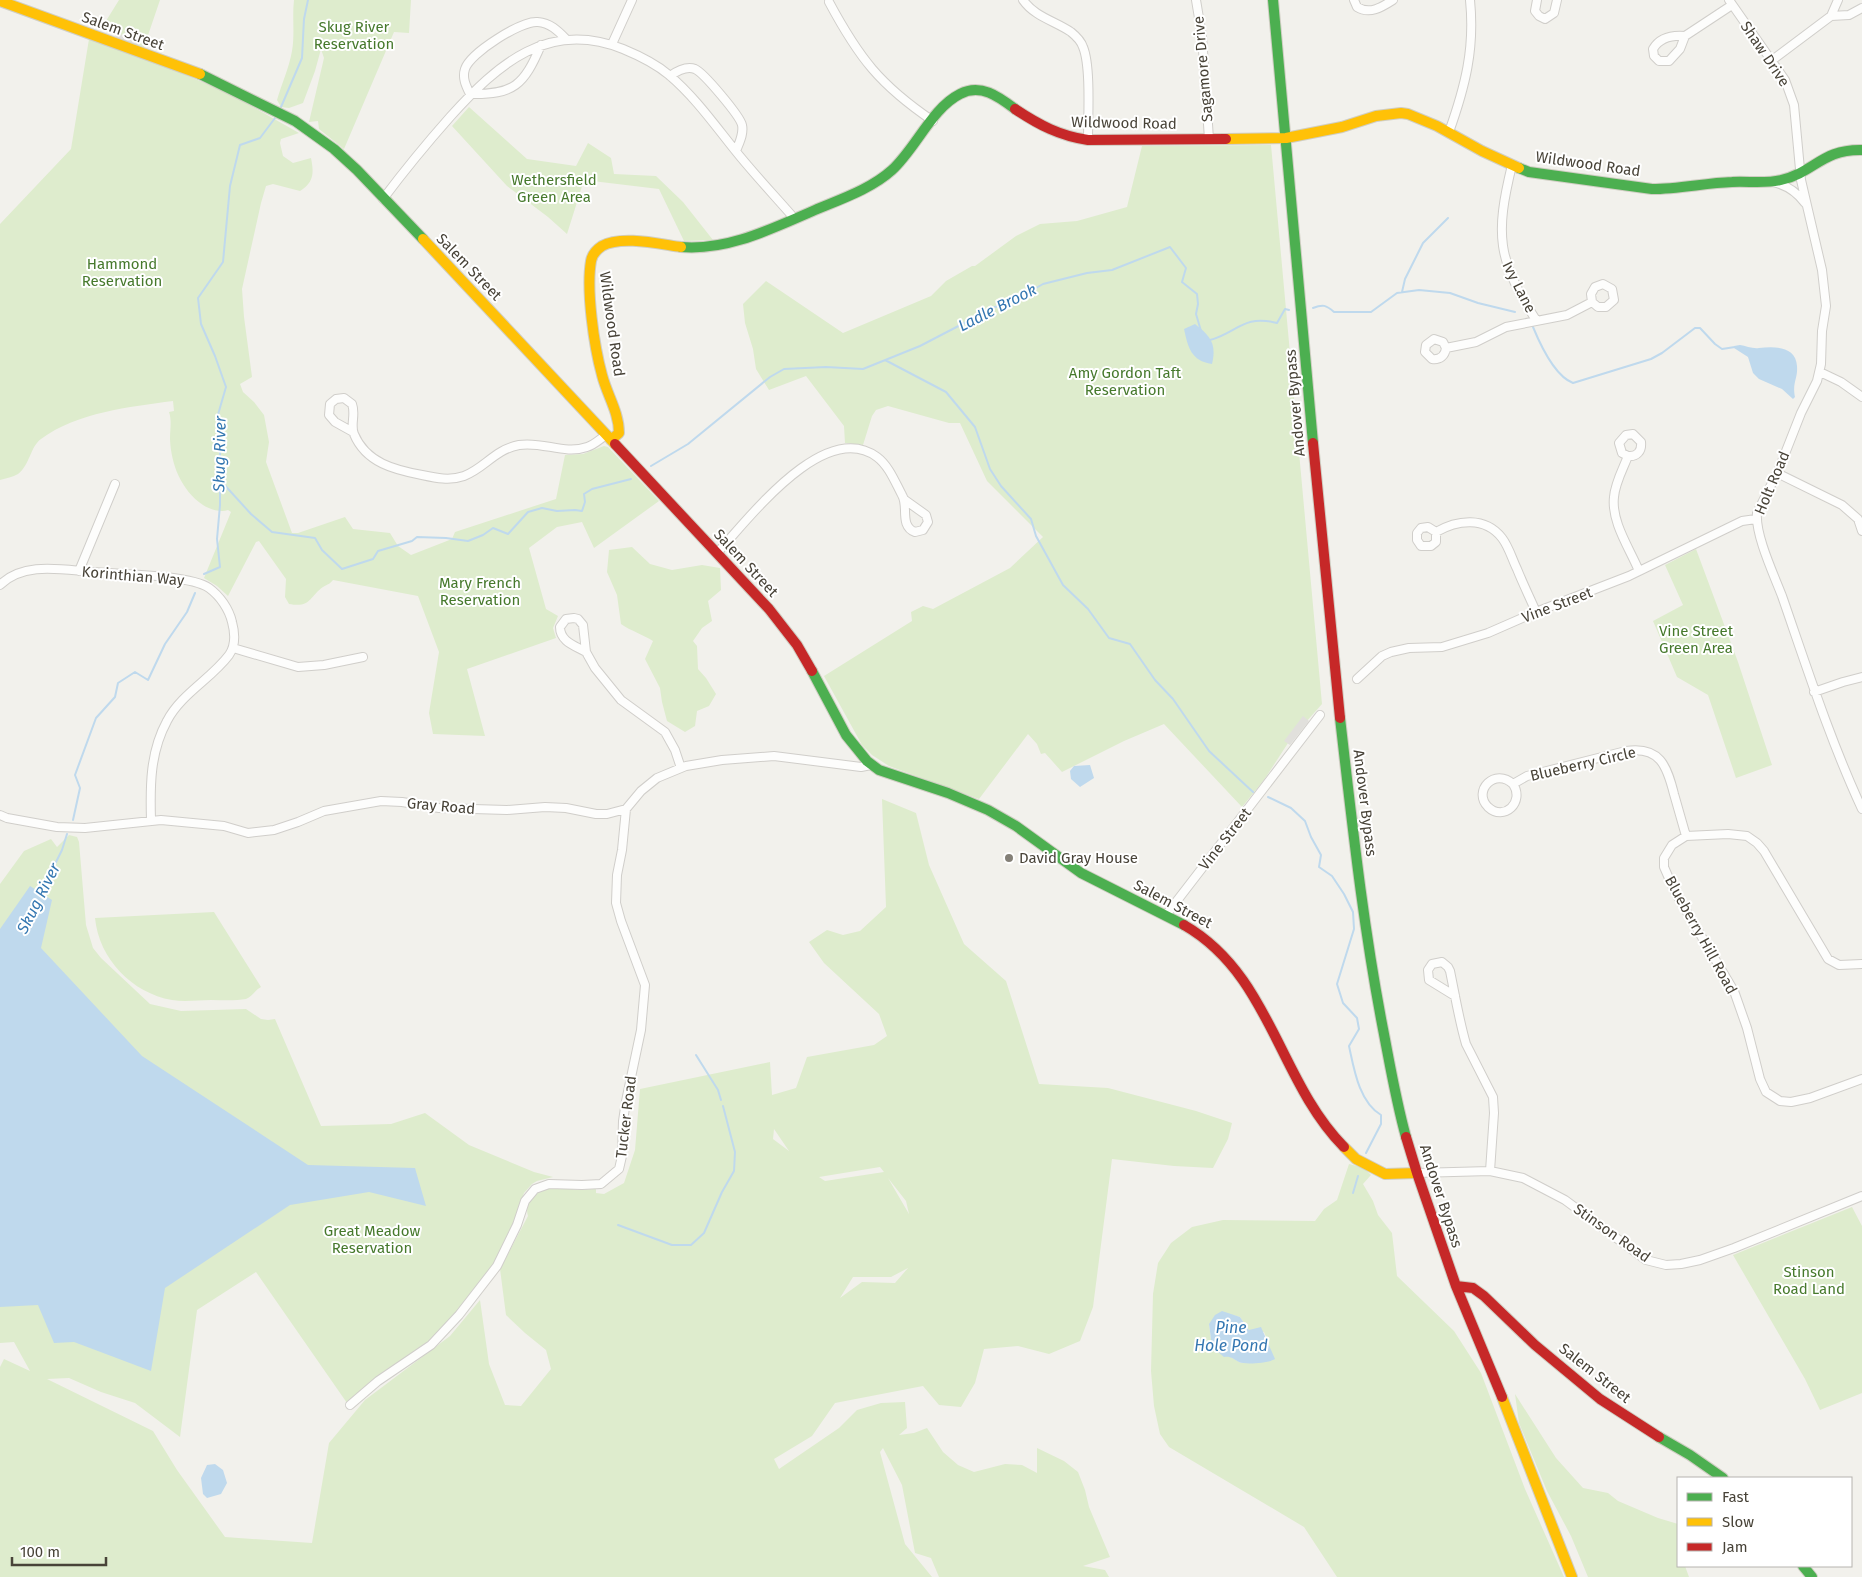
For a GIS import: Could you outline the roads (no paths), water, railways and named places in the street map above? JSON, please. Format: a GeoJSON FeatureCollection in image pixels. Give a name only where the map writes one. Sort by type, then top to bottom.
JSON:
{"type":"FeatureCollection","features":[{"type":"Feature","properties":{"kind":"street"},"geometry":{"type":"LineString","coordinates":[[612,44],[632,0]]}},
{"type":"Feature","properties":{"kind":"street"},"geometry":{"type":"LineString","coordinates":[[1023,0],[1029,8],[1042,17],[1072,33],[1078,38],[1084,48],[1087,68],[1088,140]]}},
{"type":"Feature","properties":{"kind":"street","name":"Sagamore Drive"},"geometry":{"type":"LineString","coordinates":[[1196,0],[1202,36],[1209,139]]}},
{"type":"Feature","properties":{"kind":"street","name":"Andover Bypass"},"geometry":{"type":"LineString","coordinates":[[1274,0],[1332,660],[1375,988],[1399,1112],[1417,1174],[1456,1286],[1478,1336],[1572,1577]]}},
{"type":"Feature","properties":{"kind":"street"},"geometry":{"type":"LineString","coordinates":[[1354,0],[1357,7],[1368,10],[1382,7],[1393,0]]}},
{"type":"Feature","properties":{"kind":"street"},"geometry":{"type":"LineString","coordinates":[[1449,132],[1465,86],[1471,52],[1472,18],[1470,0]]}},
{"type":"Feature","properties":{"kind":"street"},"geometry":{"type":"LineString","coordinates":[[1537,0],[1535,11],[1539,16],[1545,18],[1554,13],[1557,0]]}},
{"type":"Feature","properties":{"kind":"street"},"geometry":{"type":"LineString","coordinates":[[1771,61],[1831,16],[1838,0]]}},
{"type":"Feature","properties":{"kind":"street","name":"Salem Street"},"geometry":{"type":"LineString","coordinates":[[0,1],[206,76],[253,98],[295,121],[334,149],[518,339],[769,609],[791,636],[848,738],[871,765],[879,770],[988,809],[1017,827],[1074,869],[1202,935],[1214,944],[1239,972],[1254,996],[1310,1105],[1345,1149],[1379,1173],[1406,1176],[1417,1174]]}},
{"type":"Feature","properties":{"kind":"street"},"geometry":{"type":"LineString","coordinates":[[829,2],[852,43],[879,78],[933,121]]}},
{"type":"Feature","properties":{"kind":"street"},"geometry":{"type":"LineString","coordinates":[[1685,36],[1730,2]]}},
{"type":"Feature","properties":{"kind":"street","name":"Shaw Drive"},"geometry":{"type":"LineString","coordinates":[[1730,2],[1785,80],[1792,97],[1796,118],[1801,171]]}},
{"type":"Feature","properties":{"kind":"street"},"geometry":{"type":"LineString","coordinates":[[1831,16],[1849,15],[1862,8]]}},
{"type":"Feature","properties":{"kind":"street"},"geometry":{"type":"LineString","coordinates":[[470,94],[466,87],[464,75],[469,60],[518,27],[528,23],[541,22],[556,29],[567,40]]}},
{"type":"Feature","properties":{"kind":"street"},"geometry":{"type":"LineString","coordinates":[[383,199],[434,135],[470,94],[501,66],[541,45],[567,40],[598,41],[612,44],[641,56],[670,76],[699,106],[794,218]]}},
{"type":"Feature","properties":{"kind":"street"},"geometry":{"type":"LineString","coordinates":[[470,94],[496,94],[515,84],[532,67],[541,45]]}},
{"type":"Feature","properties":{"kind":"street"},"geometry":{"type":"LineString","coordinates":[[670,76],[689,68],[698,71],[732,108],[739,117],[743,127],[736,151]]}},
{"type":"Feature","properties":{"kind":"street","name":"Wildwood Road"},"geometry":{"type":"LineString","coordinates":[[609,437],[619,433],[619,429],[616,413],[602,375],[589,279],[592,253],[602,246],[618,242],[649,243],[684,248],[716,246],[737,241],[850,196],[879,180],[899,163],[946,105],[959,94],[970,90],[984,90],[992,93],[1052,133],[1088,140],[1286,138],[1342,127],[1376,116],[1392,113],[1408,114],[1529,172],[1661,189],[1729,182],[1772,182],[1788,178],[1828,154],[1840,150],[1862,150]]}},
{"type":"Feature","properties":{"kind":"street","name":"Ivy Lane"},"geometry":{"type":"LineString","coordinates":[[1512,165],[1503,204],[1501,244],[1508,271],[1536,320]]}},
{"type":"Feature","properties":{"kind":"street","name":"Holt Road"},"geometry":{"type":"LineString","coordinates":[[1801,171],[1822,270],[1826,299],[1820,341],[1820,372],[1801,413],[1778,473],[1757,513],[1756,519],[1766,554],[1814,692],[1862,810]]}},
{"type":"Feature","properties":{"kind":"street"},"geometry":{"type":"LineString","coordinates":[[1772,182],[1793,191],[1808,207]]}},
{"type":"Feature","properties":{"kind":"street","name":"Ivy Lane"},"geometry":{"type":"LineString","coordinates":[[1446,348],[1476,342],[1506,327],[1568,315],[1592,302]]}},
{"type":"Feature","properties":{"kind":"street"},"geometry":{"type":"LineString","coordinates":[[1820,372],[1841,382],[1862,397]]}},
{"type":"Feature","properties":{"kind":"street"},"geometry":{"type":"LineString","coordinates":[[353,432],[354,412],[352,404],[344,398],[336,399],[330,404],[330,415],[335,422],[353,432],[366,452],[388,467],[432,477],[451,479],[468,474],[496,454],[516,446],[535,444],[564,450],[575,449],[587,447],[609,437]]}},
{"type":"Feature","properties":{"kind":"street"},"geometry":{"type":"LineString","coordinates":[[717,553],[785,481],[803,467],[836,450],[855,448],[876,457],[889,471],[905,500]]}},
{"type":"Feature","properties":{"kind":"street"},"geometry":{"type":"LineString","coordinates":[[1628,456],[1617,483],[1613,502],[1618,524],[1640,571]]}},
{"type":"Feature","properties":{"kind":"street"},"geometry":{"type":"LineString","coordinates":[[1778,473],[1842,505],[1858,519],[1862,531]]}},
{"type":"Feature","properties":{"kind":"street"},"geometry":{"type":"LineString","coordinates":[[79,571],[115,484]]}},
{"type":"Feature","properties":{"kind":"street","name":"Vine Street"},"geometry":{"type":"LineString","coordinates":[[1357,679],[1382,656],[1391,652],[1409,648],[1442,647],[1488,633],[1640,571],[1742,521],[1756,519]]}},
{"type":"Feature","properties":{"kind":"street"},"geometry":{"type":"LineString","coordinates":[[1436,532],[1454,524],[1467,522],[1480,523],[1492,528],[1505,544],[1536,612]]}},
{"type":"Feature","properties":{"kind":"street","name":"Korinthian Way"},"geometry":{"type":"LineString","coordinates":[[0,585],[7,578],[20,572],[43,569],[180,579],[208,587],[220,598],[231,617],[234,638],[232,648]]}},
{"type":"Feature","properties":{"kind":"street"},"geometry":{"type":"LineString","coordinates":[[586,652],[562,638],[560,628],[566,619],[576,618],[582,623],[586,652],[596,668],[621,700],[665,732],[676,750],[681,768]]}},
{"type":"Feature","properties":{"kind":"street"},"geometry":{"type":"LineString","coordinates":[[151,820],[151,776],[158,741],[163,729],[173,710],[225,660],[232,648],[298,667],[324,666],[363,657]]}},
{"type":"Feature","properties":{"kind":"street"},"geometry":{"type":"LineString","coordinates":[[1814,692],[1862,677]]}},
{"type":"Feature","properties":{"kind":"street","name":"Vine Street"},"geometry":{"type":"LineString","coordinates":[[1166,915],[1320,715]]}},
{"type":"Feature","properties":{"kind":"street","name":"Blueberry Circle"},"geometry":{"type":"LineString","coordinates":[[1513,784],[1527,776],[1610,755],[1634,750],[1648,752],[1660,759],[1668,772],[1686,836]]}},
{"type":"Feature","properties":{"kind":"street"},"geometry":{"type":"LineString","coordinates":[[626,809],[641,791],[657,778],[681,768],[722,760],[774,756],[861,767],[871,765]]}},
{"type":"Feature","properties":{"kind":"street","name":"Blueberry Circle"},"geometry":{"type":"LineString","coordinates":[[1500,778],[1507,779],[1513,784],[1517,790],[1517,797],[1512,807],[1507,811],[1500,812],[1487,806],[1483,791],[1489,782],[1500,778]]}},
{"type":"Feature","properties":{"kind":"street","name":"Gray Road"},"geometry":{"type":"LineString","coordinates":[[0,815],[38,824],[85,828],[151,820],[178,821],[224,826],[248,833],[274,830],[324,811],[381,801],[402,802],[439,808],[507,810],[544,807],[566,808],[602,814],[626,809]]}},
{"type":"Feature","properties":{"kind":"street","name":"Tucker Road"},"geometry":{"type":"LineString","coordinates":[[350,1406],[378,1382],[431,1345],[459,1315],[497,1266],[517,1225],[524,1201],[535,1189],[549,1184],[582,1186],[601,1184],[619,1169],[622,1156],[622,1130],[626,1101],[641,1030],[645,985],[616,903],[617,875],[622,850],[626,809]]}},
{"type":"Feature","properties":{"kind":"street"},"geometry":{"type":"LineString","coordinates":[[1686,836],[1728,834],[1747,836],[1752,839],[1764,851],[1828,959],[1839,965],[1862,964]]}},
{"type":"Feature","properties":{"kind":"street","name":"Blueberry Hill Road"},"geometry":{"type":"LineString","coordinates":[[1686,836],[1675,841],[1666,854],[1664,862],[1666,874],[1734,991],[1747,1028],[1760,1079],[1766,1092],[1780,1101],[1791,1102],[1804,1100],[1862,1079]]}},
{"type":"Feature","properties":{"kind":"street"},"geometry":{"type":"LineString","coordinates":[[1455,996],[1429,980],[1428,970],[1432,964],[1442,962],[1448,967],[1455,996],[1466,1044],[1493,1097],[1494,1113],[1490,1171]]}},
{"type":"Feature","properties":{"kind":"street","name":"Stinson Road"},"geometry":{"type":"LineString","coordinates":[[1417,1174],[1490,1171],[1523,1178],[1565,1200],[1646,1260],[1666,1265],[1681,1264],[1709,1257],[1862,1196]]}},
{"type":"Feature","properties":{"kind":"street","name":"Salem Street"},"geometry":{"type":"LineString","coordinates":[[1456,1286],[1473,1288],[1484,1296],[1535,1345],[1600,1399],[1722,1477]]}},
{"type":"Feature","properties":{"kind":"street"},"geometry":{"type":"LineString","coordinates":[[1804,1567],[1812,1577]]}},
{"type":"Feature","properties":{"kind":"water"},"geometry":{"type":"Polygon","coordinates":[[[1195,324],[1205,332],[1213,345],[1212,364],[1199,360],[1189,347],[1184,329],[1195,324]]]}},
{"type":"Feature","properties":{"kind":"water"},"geometry":{"type":"Polygon","coordinates":[[[1740,345],[1754,348],[1771,347],[1783,349],[1793,354],[1797,366],[1794,388],[1795,397],[1793,399],[1782,389],[1759,379],[1753,373],[1748,357],[1734,348],[1734,346],[1740,345]]]}},
{"type":"Feature","properties":{"kind":"water"},"geometry":{"type":"Polygon","coordinates":[[[1090,765],[1094,778],[1080,787],[1071,779],[1070,771],[1074,766],[1090,765]]]}},
{"type":"Feature","properties":{"kind":"water"},"geometry":{"type":"Polygon","coordinates":[[[30,886],[52,900],[41,948],[142,1056],[308,1165],[415,1168],[426,1206],[369,1192],[290,1205],[165,1288],[151,1371],[74,1342],[54,1343],[38,1305],[0,1307],[0,929],[30,886]]]}},
{"type":"Feature","properties":{"kind":"water","name":"Pine Hole Pond"},"geometry":{"type":"Polygon","coordinates":[[[1222,1311],[1240,1317],[1249,1330],[1261,1327],[1275,1359],[1263,1362],[1242,1363],[1230,1357],[1224,1357],[1212,1347],[1209,1324],[1215,1315],[1222,1311]]]}},
{"type":"Feature","properties":{"kind":"water"},"geometry":{"type":"Polygon","coordinates":[[[215,1464],[223,1470],[227,1483],[221,1494],[207,1498],[203,1494],[201,1478],[207,1465],[215,1464]]]}},
{"type":"Feature","properties":{"kind":"waterway","name":"Skug River"},"geometry":{"type":"LineString","coordinates":[[281,107],[302,58],[304,19],[308,0]]}},
{"type":"Feature","properties":{"kind":"waterway","name":"Skug River"},"geometry":{"type":"LineString","coordinates":[[204,574],[220,567],[217,539],[220,505],[220,453],[217,418],[226,387],[201,324],[198,298],[223,262],[230,186],[240,145],[260,138],[275,118]]}},
{"type":"Feature","properties":{"kind":"waterway"},"geometry":{"type":"LineString","coordinates":[[1402,292],[1405,279],[1423,243],[1448,218]]}},
{"type":"Feature","properties":{"kind":"waterway","name":"Ladle Brook"},"geometry":{"type":"LineString","coordinates":[[651,466],[688,444],[770,377],[784,369],[826,367],[863,369],[920,346],[995,307],[1008,304],[1043,284],[1087,273],[1112,270],[1170,247],[1186,268],[1182,282],[1197,294],[1196,314],[1201,331]]}},
{"type":"Feature","properties":{"kind":"waterway","name":"Ladle Brook"},"geometry":{"type":"LineString","coordinates":[[1313,308],[1322,306],[1334,312],[1371,312],[1397,293],[1419,290],[1450,293],[1478,303],[1515,312]]}},
{"type":"Feature","properties":{"kind":"waterway","name":"Ladle Brook"},"geometry":{"type":"LineString","coordinates":[[1210,340],[1248,323],[1256,321],[1277,323],[1285,309],[1289,310]]}},
{"type":"Feature","properties":{"kind":"waterway","name":"Ladle Brook"},"geometry":{"type":"LineString","coordinates":[[1533,327],[1554,367],[1573,383],[1651,359],[1695,328],[1700,328],[1722,349],[1735,347]]}},
{"type":"Feature","properties":{"kind":"waterway"},"geometry":{"type":"LineString","coordinates":[[885,360],[946,392],[975,427],[990,469],[1001,486],[1031,519],[1036,536],[1063,585],[1088,609],[1109,638],[1130,644],[1155,680],[1173,699],[1209,751],[1253,792]]}},
{"type":"Feature","properties":{"kind":"waterway","name":"Ladle Brook"},"geometry":{"type":"LineString","coordinates":[[220,480],[251,514],[272,532],[315,538],[322,550],[342,569],[373,559],[378,551],[412,541],[417,537],[468,541],[483,535],[493,528],[508,534],[528,512],[542,508],[557,511],[582,511],[585,502],[584,494],[592,489],[631,479]]}},
{"type":"Feature","properties":{"kind":"waterway","name":"Skug River"},"geometry":{"type":"LineString","coordinates":[[73,820],[80,788],[75,775],[96,718],[115,697],[118,683],[135,672],[148,680],[165,644],[187,612],[195,593]]}},
{"type":"Feature","properties":{"kind":"waterway"},"geometry":{"type":"LineString","coordinates":[[1268,797],[1291,808],[1305,821],[1321,855],[1319,867],[1332,876],[1353,912],[1354,929],[1337,984],[1343,1003],[1357,1018],[1359,1029],[1349,1046],[1359,1084],[1367,1102],[1381,1115],[1381,1124],[1366,1153]]}},
{"type":"Feature","properties":{"kind":"waterway","name":"Skug River"},"geometry":{"type":"LineString","coordinates":[[40,894],[62,850],[67,834]]}},
{"type":"Feature","properties":{"kind":"waterway"},"geometry":{"type":"LineString","coordinates":[[696,1055],[718,1090],[721,1100]]}},
{"type":"Feature","properties":{"kind":"waterway"},"geometry":{"type":"LineString","coordinates":[[618,1225],[672,1245],[691,1245],[704,1233],[722,1192],[734,1171],[735,1152],[723,1106]]}},
{"type":"Feature","properties":{"kind":"waterway"},"geometry":{"type":"LineString","coordinates":[[1353,1193],[1358,1176]]}},
{"type":"Feature","properties":{"kind":"place","name":"David Gray House"},"geometry":{"type":"Point","coordinates":[1009,858]}},
{"type":"Feature","properties":{"kind":"park label","name":"Skug River Reservation"},"geometry":{"type":"Point","coordinates":[354,36]}},
{"type":"Feature","properties":{"kind":"park label","name":"Wethersfield Green Area"},"geometry":{"type":"Point","coordinates":[554,188]}},
{"type":"Feature","properties":{"kind":"park label","name":"Hammond Reservation"},"geometry":{"type":"Point","coordinates":[122,272]}},
{"type":"Feature","properties":{"kind":"park label","name":"Amy Gordon Taft Reservation"},"geometry":{"type":"Point","coordinates":[1125,382]}},
{"type":"Feature","properties":{"kind":"park label","name":"Mary French Reservation"},"geometry":{"type":"Point","coordinates":[480,592]}},
{"type":"Feature","properties":{"kind":"park label","name":"Vine Street Green Area"},"geometry":{"type":"Point","coordinates":[1696,640]}},
{"type":"Feature","properties":{"kind":"park label","name":"Great Meadow Reservation"},"geometry":{"type":"Point","coordinates":[372,1240]}},
{"type":"Feature","properties":{"kind":"park label","name":"Stinson Road Land"},"geometry":{"type":"Point","coordinates":[1809,1280]}}]}
